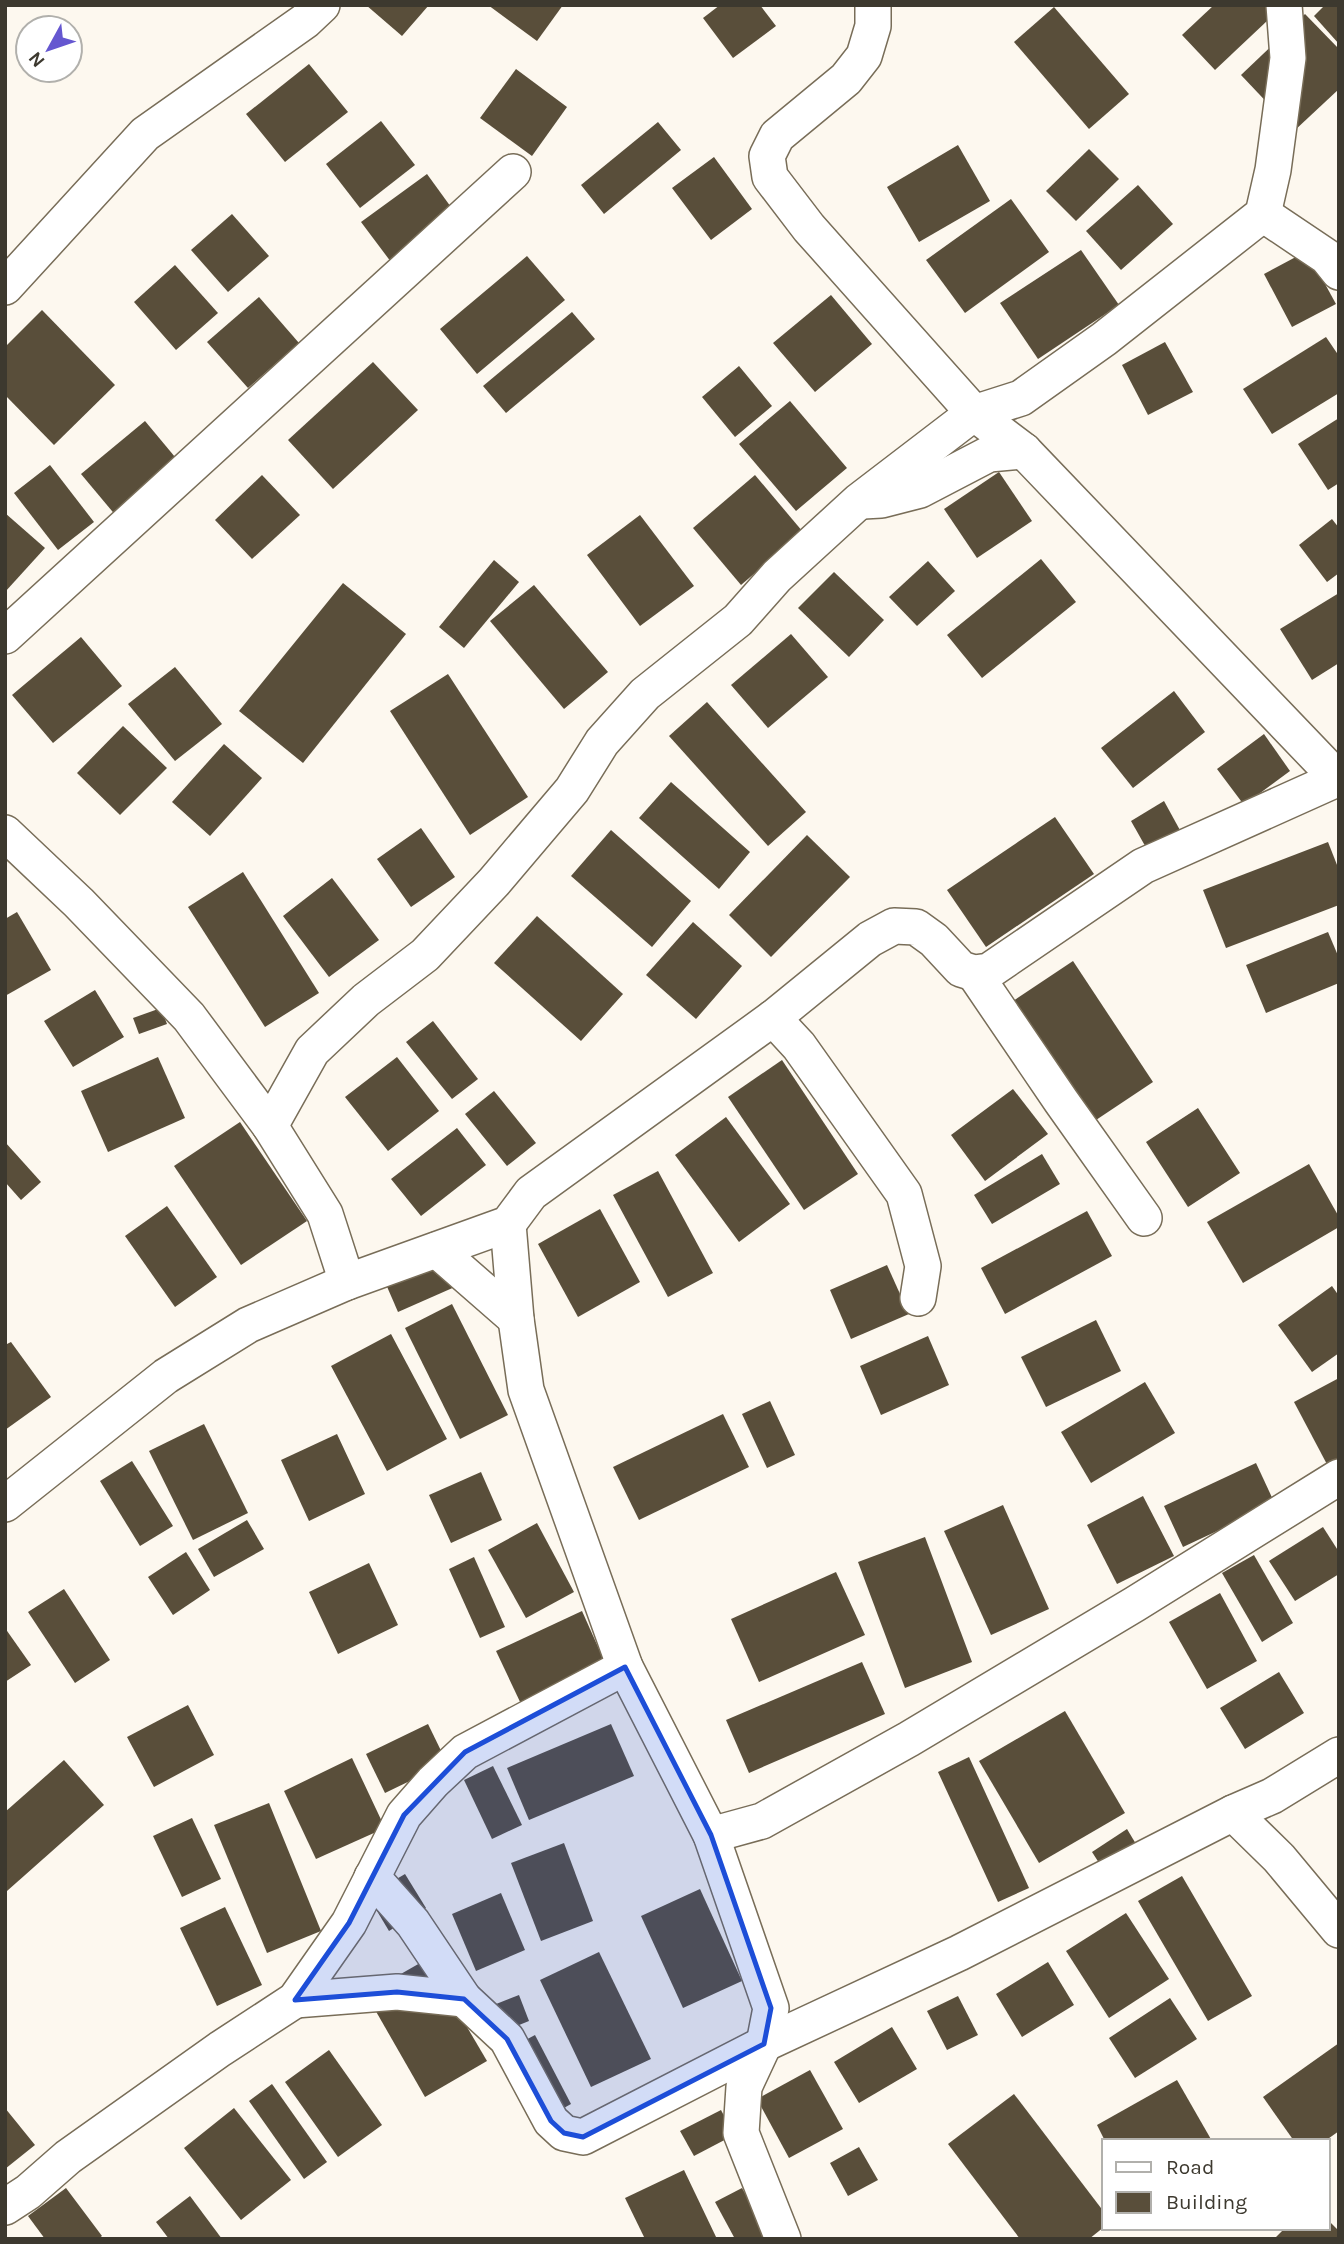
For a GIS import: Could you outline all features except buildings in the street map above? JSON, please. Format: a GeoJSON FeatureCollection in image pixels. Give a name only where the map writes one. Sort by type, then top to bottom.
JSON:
{"type":"FeatureCollection","features":[{"type":"Feature","properties":{"kind":"street"},"geometry":{"type":"LineString","coordinates":[[5,287],[145,134],[306,21],[322,5]]}},
{"type":"Feature","properties":{"kind":"street"},"geometry":{"type":"LineString","coordinates":[[8,1497],[166,1376],[248,1325],[347,1282],[508,1223],[531,1193],[774,1018],[870,939],[894,926],[916,927],[961,969],[974,973],[989,971],[1143,866],[1338,779],[1024,451],[974,413],[809,228],[770,177],[767,156],[777,136],[846,79],[864,56],[873,26],[873,5]]}},
{"type":"Feature","properties":{"kind":"street"},"geometry":{"type":"LineString","coordinates":[[270,1126],[312,1051],[366,1000],[425,955],[485,891],[572,790],[602,742],[645,694],[738,620],[777,576],[859,501],[974,413],[1021,398],[1104,339],[1262,214],[1273,170],[1288,58],[1284,5]]}},
{"type":"Feature","properties":{"kind":"street"},"geometry":{"type":"LineString","coordinates":[[5,636],[513,172]]}},
{"type":"Feature","properties":{"kind":"street"},"geometry":{"type":"LineString","coordinates":[[1262,214],[1335,262]]}},
{"type":"Feature","properties":{"kind":"street"},"geometry":{"type":"LineString","coordinates":[[859,501],[881,500],[920,490],[989,454],[1024,451]]}},
{"type":"Feature","properties":{"kind":"street"},"geometry":{"type":"LineString","coordinates":[[5,833],[79,903],[189,1017],[270,1126],[325,1214],[347,1282]]}},
{"type":"Feature","properties":{"kind":"street"},"geometry":{"type":"LineString","coordinates":[[974,973],[1144,1218]]}},
{"type":"Feature","properties":{"kind":"street"},"geometry":{"type":"LineString","coordinates":[[774,1018],[799,1046],[904,1194],[923,1266],[918,1298]]}},
{"type":"Feature","properties":{"kind":"street"},"geometry":{"type":"LineString","coordinates":[[508,1223],[516,1318],[526,1390],[625,1667],[711,1835],[771,2008],[764,2044],[744,2087],[741,2133],[783,2239]]}},
{"type":"Feature","properties":{"kind":"street"},"geometry":{"type":"LineString","coordinates":[[437,1250],[516,1318]]}},
{"type":"Feature","properties":{"kind":"street"},"geometry":{"type":"LineString","coordinates":[[711,1835],[762,1821],[909,1739],[1135,1604],[1339,1477]]}},
{"type":"Feature","properties":{"kind":"street"},"geometry":{"type":"LineString","coordinates":[[5,2207],[28,2192],[68,2157],[220,2049],[295,2000],[349,1923],[404,1815],[433,1782],[465,1752],[625,1667]]}},
{"type":"Feature","properties":{"kind":"street"},"geometry":{"type":"LineString","coordinates":[[373,1877],[413,1923],[464,1999],[507,2039],[551,2121],[564,2133],[583,2137],[764,2044],[959,1953],[1233,1813],[1272,1796],[1339,1755]]}},
{"type":"Feature","properties":{"kind":"street"},"geometry":{"type":"LineString","coordinates":[[1233,1813],[1279,1858],[1339,1930]]}},
{"type":"Feature","properties":{"kind":"street"},"geometry":{"type":"LineString","coordinates":[[295,2000],[397,1992],[464,1999]]}},
{"type":"Feature","properties":{"kind":"highlighted area"},"geometry":{"type":"Polygon","coordinates":[[[625,1667],[711,1835],[771,2008],[764,2044],[583,2137],[564,2133],[551,2121],[507,2039],[464,1999],[397,1992],[295,2000],[349,1923],[404,1815],[465,1752],[625,1667]]]}}]}
